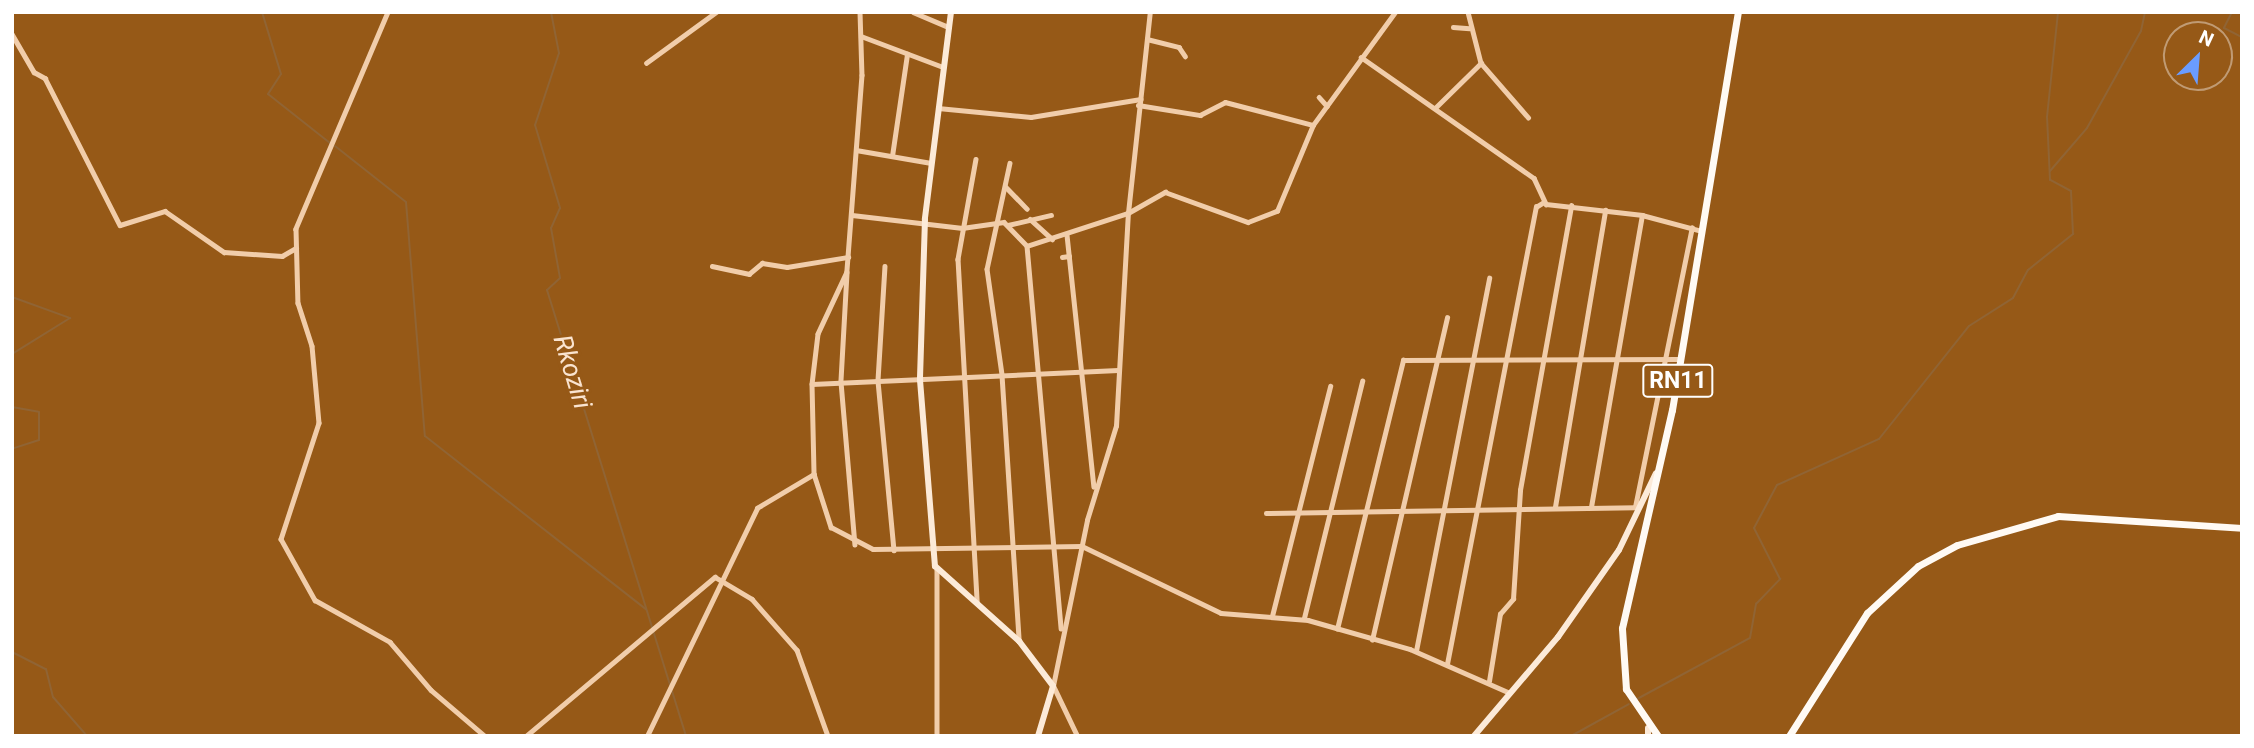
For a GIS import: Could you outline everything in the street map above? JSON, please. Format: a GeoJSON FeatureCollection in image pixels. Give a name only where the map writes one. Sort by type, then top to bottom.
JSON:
{"type":"FeatureCollection","features":[{"type":"Feature","properties":{"kind":"main road","name":"RN11"},"geometry":{"type":"LineString","coordinates":[[1658,736],[1648,732],[1626,689],[1620,656],[1682,359],[1738,12]]}},
{"type":"Feature","properties":{"kind":"main road"},"geometry":{"type":"LineString","coordinates":[[1788,736],[1867,613],[1918,566],[1957,545],[2058,516],[2242,528]]}},
{"type":"Feature","properties":{"kind":"street"},"geometry":{"type":"LineString","coordinates":[[388,12],[296,229],[296,248],[302,269],[298,303],[312,346],[319,423],[304,484],[282,530],[283,547],[319,604],[390,642],[431,690],[485,736]]}},
{"type":"Feature","properties":{"kind":"street"},"geometry":{"type":"LineString","coordinates":[[646,63],[716,12]]}},
{"type":"Feature","properties":{"kind":"street"},"geometry":{"type":"LineString","coordinates":[[855,545],[841,382],[856,150],[860,12]]}},
{"type":"Feature","properties":{"kind":"street"},"geometry":{"type":"LineString","coordinates":[[914,12],[949,27]]}},
{"type":"Feature","properties":{"kind":"street"},"geometry":{"type":"LineString","coordinates":[[937,736],[937,570],[920,380],[925,219],[951,12]]}},
{"type":"Feature","properties":{"kind":"street"},"geometry":{"type":"LineString","coordinates":[[1038,736],[1053,686],[1062,630],[1094,492],[1116,426],[1128,213],[1150,12]]}},
{"type":"Feature","properties":{"kind":"street"},"geometry":{"type":"LineString","coordinates":[[1027,246],[1128,213],[1168,192],[1193,206],[1248,222],[1277,211],[1313,125],[1395,12]]}},
{"type":"Feature","properties":{"kind":"street"},"geometry":{"type":"LineString","coordinates":[[1468,12],[1469,29],[1481,64],[1528,117]]}},
{"type":"Feature","properties":{"kind":"street"},"geometry":{"type":"LineString","coordinates":[[1453,27],[1469,29]]}},
{"type":"Feature","properties":{"kind":"street"},"geometry":{"type":"LineString","coordinates":[[12,34],[34,72],[45,78],[120,225],[164,211],[223,252],[282,256],[296,248]]}},
{"type":"Feature","properties":{"kind":"street"},"geometry":{"type":"LineString","coordinates":[[861,36],[943,66]]}},
{"type":"Feature","properties":{"kind":"street"},"geometry":{"type":"LineString","coordinates":[[1147,39],[1179,47],[1185,55]]}},
{"type":"Feature","properties":{"kind":"street"},"geometry":{"type":"LineString","coordinates":[[892,156],[907,54]]}},
{"type":"Feature","properties":{"kind":"street"},"geometry":{"type":"LineString","coordinates":[[1361,57],[1541,183],[1544,202]]}},
{"type":"Feature","properties":{"kind":"street"},"geometry":{"type":"LineString","coordinates":[[1436,107],[1481,64]]}},
{"type":"Feature","properties":{"kind":"street"},"geometry":{"type":"LineString","coordinates":[[1320,97],[1328,106]]}},
{"type":"Feature","properties":{"kind":"street"},"geometry":{"type":"LineString","coordinates":[[937,108],[1031,117],[1140,103],[1200,115],[1224,102],[1313,125]]}},
{"type":"Feature","properties":{"kind":"street"},"geometry":{"type":"LineString","coordinates":[[856,150],[931,163]]}},
{"type":"Feature","properties":{"kind":"street"},"geometry":{"type":"LineString","coordinates":[[976,159],[961,228],[962,376],[977,606]]}},
{"type":"Feature","properties":{"kind":"street"},"geometry":{"type":"LineString","coordinates":[[1010,163],[987,269],[1002,375],[1020,641]]}},
{"type":"Feature","properties":{"kind":"street"},"geometry":{"type":"LineString","coordinates":[[1006,187],[1027,209]]}},
{"type":"Feature","properties":{"kind":"street"},"geometry":{"type":"LineString","coordinates":[[1447,664],[1535,207],[1544,202],[1642,215],[1703,231]]}},
{"type":"Feature","properties":{"kind":"street"},"geometry":{"type":"LineString","coordinates":[[1489,681],[1500,614],[1513,599],[1521,508],[1543,358],[1570,206]]}},
{"type":"Feature","properties":{"kind":"street"},"geometry":{"type":"LineString","coordinates":[[1555,507],[1605,210]]}},
{"type":"Feature","properties":{"kind":"street"},"geometry":{"type":"LineString","coordinates":[[852,215],[925,219],[961,228],[999,222],[1008,225],[1027,246],[1042,373],[1053,547],[1062,630]]}},
{"type":"Feature","properties":{"kind":"street"},"geometry":{"type":"LineString","coordinates":[[1008,225],[1051,215]]}},
{"type":"Feature","properties":{"kind":"street"},"geometry":{"type":"LineString","coordinates":[[1591,507],[1642,215]]}},
{"type":"Feature","properties":{"kind":"street"},"geometry":{"type":"LineString","coordinates":[[1030,219],[1052,239]]}},
{"type":"Feature","properties":{"kind":"street"},"geometry":{"type":"LineString","coordinates":[[1474,736],[1508,692],[1558,637],[1619,550],[1635,507],[1692,228]]}},
{"type":"Feature","properties":{"kind":"street"},"geometry":{"type":"LineString","coordinates":[[1067,235],[1094,492]]}},
{"type":"Feature","properties":{"kind":"street"},"geometry":{"type":"LineString","coordinates":[[1062,257],[1069,256]]}},
{"type":"Feature","properties":{"kind":"street"},"geometry":{"type":"LineString","coordinates":[[712,266],[749,274],[762,263],[787,267],[848,257]]}},
{"type":"Feature","properties":{"kind":"street"},"geometry":{"type":"LineString","coordinates":[[886,266],[878,381],[894,550]]}},
{"type":"Feature","properties":{"kind":"street"},"geometry":{"type":"LineString","coordinates":[[847,272],[818,334],[812,384],[814,474],[827,520],[855,545],[934,552],[1082,546],[1222,613],[1303,618],[1416,651],[1489,681],[1508,692]]}},
{"type":"Feature","properties":{"kind":"street"},"geometry":{"type":"LineString","coordinates":[[1416,651],[1489,278]]}},
{"type":"Feature","properties":{"kind":"street"},"geometry":{"type":"LineString","coordinates":[[1373,640],[1447,318]]}},
{"type":"Feature","properties":{"kind":"street"},"geometry":{"type":"LineString","coordinates":[[1337,629],[1403,360],[1682,359]]}},
{"type":"Feature","properties":{"kind":"street"},"geometry":{"type":"LineString","coordinates":[[812,384],[1118,370]]}},
{"type":"Feature","properties":{"kind":"street"},"geometry":{"type":"LineString","coordinates":[[1303,618],[1362,381]]}},
{"type":"Feature","properties":{"kind":"street"},"geometry":{"type":"LineString","coordinates":[[1272,616],[1296,512],[1330,386]]}},
{"type":"Feature","properties":{"kind":"street"},"geometry":{"type":"LineString","coordinates":[[1635,507],[1662,464]]}},
{"type":"Feature","properties":{"kind":"street"},"geometry":{"type":"LineString","coordinates":[[647,736],[760,504],[814,474]]}},
{"type":"Feature","properties":{"kind":"street"},"geometry":{"type":"LineString","coordinates":[[1266,513],[1635,507]]}},
{"type":"Feature","properties":{"kind":"street"},"geometry":{"type":"LineString","coordinates":[[937,570],[1020,641],[1053,686],[1077,736]]}},
{"type":"Feature","properties":{"kind":"street"},"geometry":{"type":"LineString","coordinates":[[526,736],[712,578],[725,580],[752,599],[797,650],[828,736]]}},
{"type":"Feature","properties":{"kind":"waterway"},"geometry":{"type":"LineString","coordinates":[[262,12],[281,74],[268,94],[330,143]]}},
{"type":"Feature","properties":{"kind":"waterway","name":"Rkoziri"},"geometry":{"type":"LineString","coordinates":[[551,12],[559,53],[535,125],[560,208],[551,228],[560,278],[547,290],[670,685]]}},
{"type":"Feature","properties":{"kind":"waterway"},"geometry":{"type":"LineString","coordinates":[[1637,699],[1750,638],[1756,604],[1780,579],[1754,528],[1777,485],[1879,439],[1969,326],[2013,298],[2028,270],[2073,234],[2071,191],[2050,180],[2047,117],[2058,12]]}},
{"type":"Feature","properties":{"kind":"waterway"},"geometry":{"type":"LineString","coordinates":[[2050,171],[2087,128],[2141,31],[2145,12]]}},
{"type":"Feature","properties":{"kind":"waterway"},"geometry":{"type":"LineString","coordinates":[[2232,12],[2224,28],[2242,37]]}},
{"type":"Feature","properties":{"kind":"waterway"},"geometry":{"type":"LineString","coordinates":[[335,146],[406,202],[425,436],[646,609]]}},
{"type":"Feature","properties":{"kind":"waterway"},"geometry":{"type":"LineString","coordinates":[[12,243],[12,251]]}},
{"type":"Feature","properties":{"kind":"waterway"},"geometry":{"type":"LineString","coordinates":[[12,297],[70,318],[12,354]]}},
{"type":"Feature","properties":{"kind":"waterway"},"geometry":{"type":"LineString","coordinates":[[12,407],[39,412],[39,440],[12,449]]}},
{"type":"Feature","properties":{"kind":"waterway"},"geometry":{"type":"LineString","coordinates":[[12,652],[46,669],[53,697],[87,736]]}},
{"type":"Feature","properties":{"kind":"waterway","name":"Rkoziri"},"geometry":{"type":"LineString","coordinates":[[672,691],[686,736]]}},
{"type":"Feature","properties":{"kind":"waterway"},"geometry":{"type":"LineString","coordinates":[[1571,736],[1629,704]]}}]}
